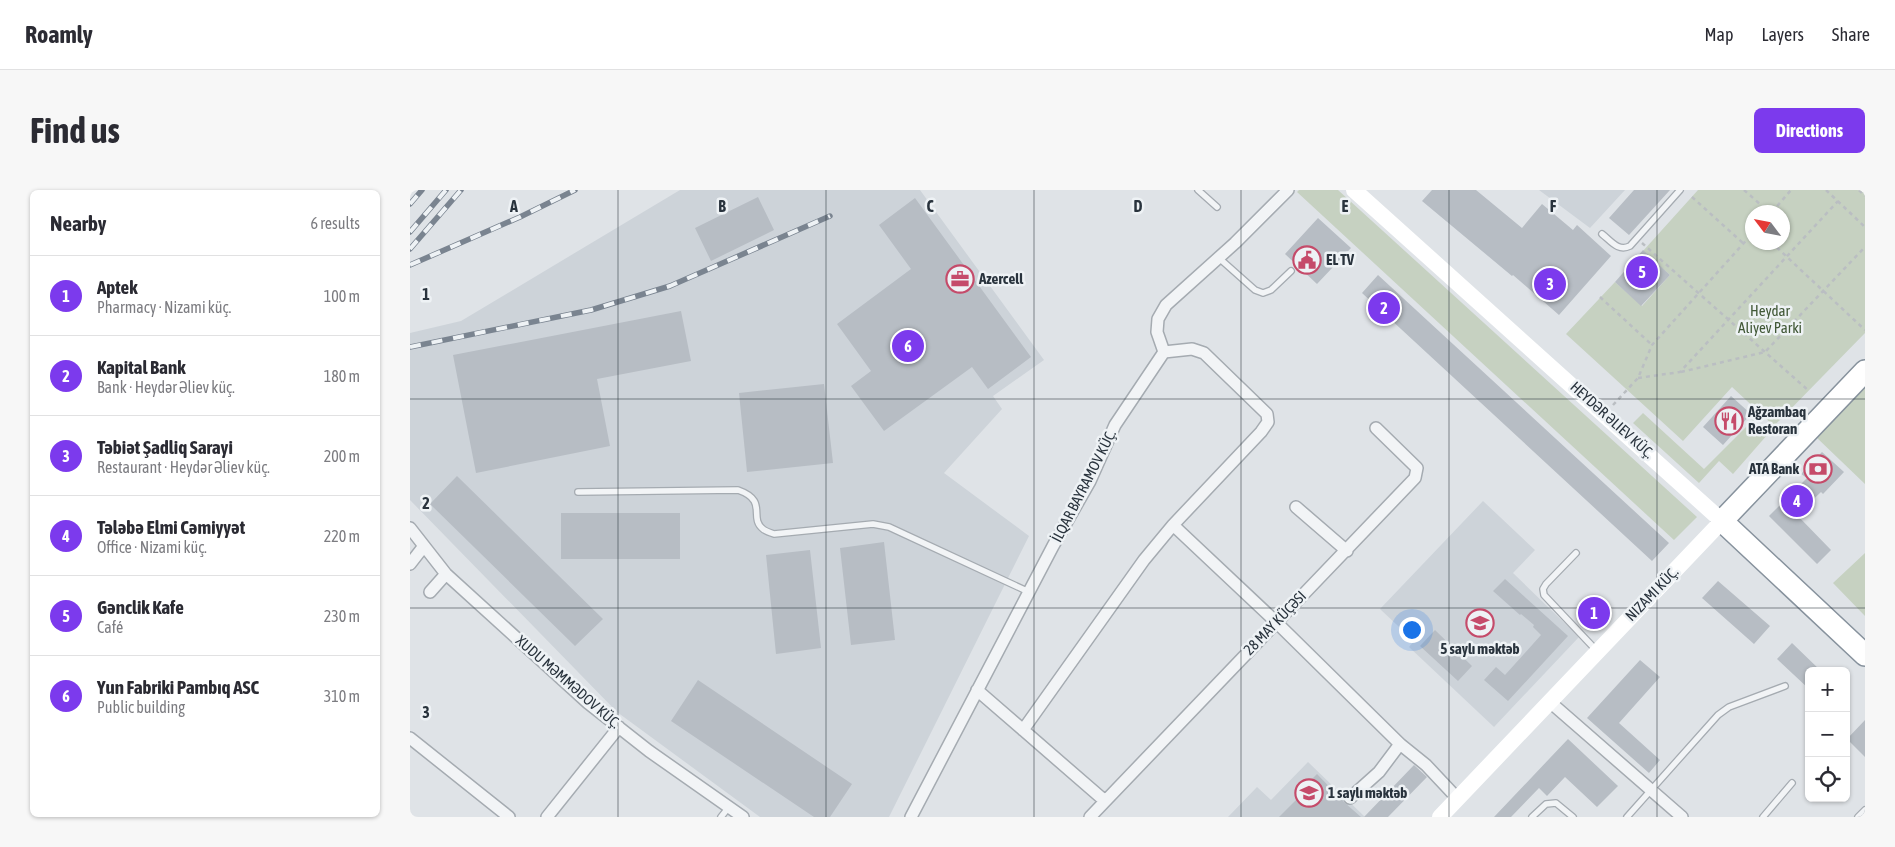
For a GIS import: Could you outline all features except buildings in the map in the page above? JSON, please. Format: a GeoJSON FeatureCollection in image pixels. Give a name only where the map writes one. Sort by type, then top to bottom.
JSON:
{"type":"FeatureCollection","features":[{"type":"Feature","properties":{"kind":"highway","name":"NIZAMI KÜÇ."},"geometry":{"type":"LineString","coordinates":[[1722,520],[1865,371]]}},
{"type":"Feature","properties":{"kind":"highway","name":"HEYDƏR ƏLIEV KÜÇ."},"geometry":{"type":"LineString","coordinates":[[1722,520],[1865,655]]}},
{"type":"Feature","properties":{"kind":"street"},"geometry":{"type":"LineString","coordinates":[[1022,730],[1144,560],[1173,525],[1261,432],[1268,422],[1267,414],[1204,353],[1192,349],[1164,352],[1158,332],[1158,319],[1166,305],[1219,258],[1288,190]]}},
{"type":"Feature","properties":{"kind":"street","name":"HEYDƏR ƏLIEV KÜÇ."},"geometry":{"type":"LineString","coordinates":[[1354,190],[1722,520]]}},
{"type":"Feature","properties":{"kind":"street","name":"İLQAR BAYRAMOV KÜÇ."},"geometry":{"type":"LineString","coordinates":[[911,817],[1090,480],[1115,425],[1164,352]]}},
{"type":"Feature","properties":{"kind":"street","name":"28 MAY KÜÇƏSI"},"geometry":{"type":"LineString","coordinates":[[1090,817],[1415,478],[1416,468],[1376,428]]}},
{"type":"Feature","properties":{"kind":"street"},"geometry":{"type":"LineString","coordinates":[[1296,507],[1346,551]]}},
{"type":"Feature","properties":{"kind":"street","name":"NIZAMI KÜÇ."},"geometry":{"type":"LineString","coordinates":[[1440,817],[1722,520]]}},
{"type":"Feature","properties":{"kind":"street"},"geometry":{"type":"LineString","coordinates":[[1173,525],[1276,622],[1400,744],[1426,765],[1457,798]]}},
{"type":"Feature","properties":{"kind":"street","name":"XUDU MƏMMƏDOV KÜÇ."},"geometry":{"type":"LineString","coordinates":[[410,528],[446,574],[588,704],[649,751],[743,817]]}},
{"type":"Feature","properties":{"kind":"street"},"geometry":{"type":"LineString","coordinates":[[410,564],[424,546]]}},
{"type":"Feature","properties":{"kind":"street"},"geometry":{"type":"LineString","coordinates":[[430,592],[446,574]]}},
{"type":"Feature","properties":{"kind":"street"},"geometry":{"type":"LineString","coordinates":[[977,690],[1105,801]]}},
{"type":"Feature","properties":{"kind":"street"},"geometry":{"type":"LineString","coordinates":[[1550,702],[1682,817]]}},
{"type":"Feature","properties":{"kind":"street"},"geometry":{"type":"LineString","coordinates":[[547,817],[619,727]]}},
{"type":"Feature","properties":{"kind":"street"},"geometry":{"type":"LineString","coordinates":[[410,738],[509,817]]}},
{"type":"Feature","properties":{"kind":"street"},"geometry":{"type":"LineString","coordinates":[[1350,798],[1379,772],[1400,744]]}},
{"type":"Feature","properties":{"kind":"lane"},"geometry":{"type":"LineString","coordinates":[[1198,190],[1217,207]]}},
{"type":"Feature","properties":{"kind":"lane"},"geometry":{"type":"LineString","coordinates":[[1602,234],[1618,247],[1625,249],[1630,246],[1680,190]]}},
{"type":"Feature","properties":{"kind":"lane"},"geometry":{"type":"LineString","coordinates":[[1219,258],[1255,290],[1263,293],[1271,290],[1291,271]]}},
{"type":"Feature","properties":{"kind":"lane"},"geometry":{"type":"LineString","coordinates":[[578,492],[738,490],[749,494],[756,502],[758,522],[762,529],[774,534],[873,524],[888,527],[1029,592]]}},
{"type":"Feature","properties":{"kind":"lane"},"geometry":{"type":"LineString","coordinates":[[1576,552],[1546,584],[1543,589],[1544,595],[1598,651]]}},
{"type":"Feature","properties":{"kind":"lane"},"geometry":{"type":"LineString","coordinates":[[1627,817],[1718,715],[1729,707],[1785,686]]}},
{"type":"Feature","properties":{"kind":"lane"},"geometry":{"type":"LineString","coordinates":[[1762,817],[1792,783]]}},
{"type":"Feature","properties":{"kind":"lane"},"geometry":{"type":"LineString","coordinates":[[1532,817],[1546,804],[1556,803],[1572,817]]}},
{"type":"Feature","properties":{"kind":"lane"},"geometry":{"type":"LineString","coordinates":[[721,817],[728,807]]}},
{"type":"Feature","properties":{"kind":"lane"},"geometry":{"type":"LineString","coordinates":[[1858,817],[1865,810]]}},
{"type":"Feature","properties":{"kind":"path"},"geometry":{"type":"LineString","coordinates":[[1744,190],[1762,205]]}},
{"type":"Feature","properties":{"kind":"path"},"geometry":{"type":"LineString","coordinates":[[1777,205],[1791,190]]}},
{"type":"Feature","properties":{"kind":"path"},"geometry":{"type":"LineString","coordinates":[[1826,190],[1865,227]]}},
{"type":"Feature","properties":{"kind":"path"},"geometry":{"type":"LineString","coordinates":[[1859,190],[1865,196]]}},
{"type":"Feature","properties":{"kind":"path"},"geometry":{"type":"LineString","coordinates":[[1605,414],[1638,378],[1652,345],[1744,244],[1692,197]]}},
{"type":"Feature","properties":{"kind":"path"},"geometry":{"type":"LineString","coordinates":[[1680,372],[1838,201]]}},
{"type":"Feature","properties":{"kind":"path"},"geometry":{"type":"LineString","coordinates":[[1641,242],[1809,391]]}},
{"type":"Feature","properties":{"kind":"path"},"geometry":{"type":"LineString","coordinates":[[1638,378],[1680,372],[1765,352],[1865,248]]}},
{"type":"Feature","properties":{"kind":"path"},"geometry":{"type":"LineString","coordinates":[[1779,250],[1865,330]]}},
{"type":"Feature","properties":{"kind":"path"},"geometry":{"type":"LineString","coordinates":[[1600,297],[1652,345]]}},
{"type":"Feature","properties":{"kind":"shaded area"},"geometry":{"type":"Polygon","coordinates":[[[680,190],[920,190],[1044,360],[993,396],[1002,409],[944,473],[1029,536],[889,817],[760,817],[617,712],[410,500],[410,333],[461,321],[680,190]]]}},
{"type":"Feature","properties":{"kind":"shaded area"},"geometry":{"type":"Polygon","coordinates":[[[1539,190],[1625,190],[1590,228],[1539,190]]]}},
{"type":"Feature","properties":{"kind":"shaded area","name":"5 saylı məktəb"},"geometry":{"type":"Polygon","coordinates":[[[1483,501],[1535,550],[1513,573],[1579,637],[1494,727],[1409,647],[1414,641],[1380,609],[1483,501]]]}},
{"type":"Feature","properties":{"kind":"shaded area","name":"1 saylı məktəb"},"geometry":{"type":"Polygon","coordinates":[[[1308,762],[1365,817],[1228,817],[1257,787],[1271,800],[1308,762]]]}},
{"type":"Feature","properties":{"kind":"green space"},"geometry":{"type":"Polygon","coordinates":[[[1299,190],[1338,190],[1697,517],[1674,540],[1297,192],[1299,190]]]}},
{"type":"Feature","properties":{"kind":"green space","name":"Heydar Aliyev Parki"},"geometry":{"type":"Polygon","coordinates":[[[1698,190],[1865,190],[1865,333],[1774,426],[1732,387],[1683,441],[1566,334],[1615,282],[1642,306],[1670,275],[1643,251],[1698,190]]]}},
{"type":"Feature","properties":{"kind":"green space"},"geometry":{"type":"Polygon","coordinates":[[[1865,387],[1865,484],[1816,437],[1865,387]]]}},
{"type":"Feature","properties":{"kind":"green space"},"geometry":{"type":"Polygon","coordinates":[[[1643,413],[1704,469],[1753,420],[1768,434],[1733,474],[1719,461],[1699,483],[1633,423],[1643,413]]]}},
{"type":"Feature","properties":{"kind":"green space"},"geometry":{"type":"Polygon","coordinates":[[[1865,553],[1865,616],[1833,583],[1865,553]]]}},
{"type":"Feature","properties":{"kind":"railway"},"geometry":{"type":"LineString","coordinates":[[410,204],[422,190]]}},
{"type":"Feature","properties":{"kind":"railway"},"geometry":{"type":"LineString","coordinates":[[410,232],[446,190]]}},
{"type":"Feature","properties":{"kind":"railway"},"geometry":{"type":"LineString","coordinates":[[410,249],[461,190]]}},
{"type":"Feature","properties":{"kind":"railway"},"geometry":{"type":"LineString","coordinates":[[410,265],[520,217],[575,190]]}},
{"type":"Feature","properties":{"kind":"railway"},"geometry":{"type":"LineString","coordinates":[[410,347],[591,310],[670,286],[830,216]]}},
{"type":"Feature","properties":{"kind":"place","name":"EL TV"},"geometry":{"type":"Point","coordinates":[1307,260]}},
{"type":"Feature","properties":{"kind":"place","name":"Gənclik Kafe"},"geometry":{"type":"Point","coordinates":[1642,272]}},
{"type":"Feature","properties":{"kind":"place","name":"Azercell"},"geometry":{"type":"Point","coordinates":[960,279]}},
{"type":"Feature","properties":{"kind":"place","name":"Təbiət Şadliq Sarayi"},"geometry":{"type":"Point","coordinates":[1550,284]}},
{"type":"Feature","properties":{"kind":"place","name":"Kapital Bank"},"geometry":{"type":"Point","coordinates":[1384,308]}},
{"type":"Feature","properties":{"kind":"place","name":"Yun Fabriki Pambıq ASC"},"geometry":{"type":"Point","coordinates":[908,346]}},
{"type":"Feature","properties":{"kind":"place","name":"Ağzambaq Restoran"},"geometry":{"type":"Point","coordinates":[1729,421]}},
{"type":"Feature","properties":{"kind":"place","name":"ATA Bank"},"geometry":{"type":"Point","coordinates":[1818,469]}},
{"type":"Feature","properties":{"kind":"place","name":"Tələbə Elmi Cəmiyyət"},"geometry":{"type":"Point","coordinates":[1797,501]}},
{"type":"Feature","properties":{"kind":"place","name":"Aptek"},"geometry":{"type":"Point","coordinates":[1594,613]}},
{"type":"Feature","properties":{"kind":"place","name":"5 saylı məktəb"},"geometry":{"type":"Point","coordinates":[1480,623]}},
{"type":"Feature","properties":{"kind":"place","name":"1 saylı məktəb"},"geometry":{"type":"Point","coordinates":[1309,793]}}]}
